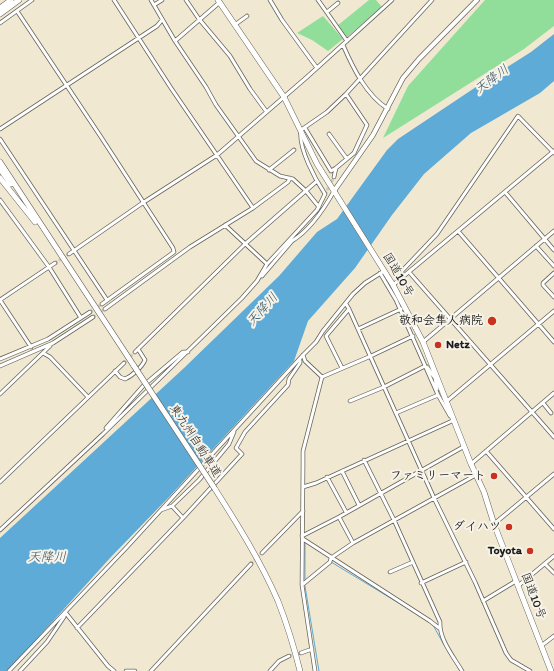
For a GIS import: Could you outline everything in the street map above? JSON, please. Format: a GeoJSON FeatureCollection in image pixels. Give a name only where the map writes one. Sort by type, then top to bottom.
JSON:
{"type":"FeatureCollection","features":[{"type":"Feature","properties":{"kind":"highway"},"geometry":{"type":"LineString","coordinates":[[0,8],[11,0]]}},
{"type":"Feature","properties":{"kind":"highway"},"geometry":{"type":"LineString","coordinates":[[0,14],[19,0]]}},
{"type":"Feature","properties":{"kind":"highway","name":"国道10号"},"geometry":{"type":"LineString","coordinates":[[219,1],[284,97],[303,129],[317,164],[382,270],[393,285],[423,342],[436,378],[447,401],[471,464],[484,492],[494,524],[551,671]]}},
{"type":"Feature","properties":{"kind":"highway"},"geometry":{"type":"LineString","coordinates":[[0,159],[7,173]]}},
{"type":"Feature","properties":{"kind":"highway","name":"東九州自動車道"},"geometry":{"type":"LineString","coordinates":[[0,162],[215,489],[248,542],[267,578],[287,625],[300,671]]}},
{"type":"Feature","properties":{"kind":"highway","name":"東九州自動車道"},"geometry":{"type":"LineString","coordinates":[[0,169],[48,236]]}},
{"type":"Feature","properties":{"kind":"highway"},"geometry":{"type":"LineString","coordinates":[[0,178],[26,210],[71,271]]}},
{"type":"Feature","properties":{"kind":"street"},"geometry":{"type":"LineString","coordinates":[[0,23],[32,0]]}},
{"type":"Feature","properties":{"kind":"street"},"geometry":{"type":"LineString","coordinates":[[114,0],[253,208]]}},
{"type":"Feature","properties":{"kind":"street"},"geometry":{"type":"LineString","coordinates":[[151,0],[216,105],[239,135],[256,162],[280,176],[294,179],[319,207]]}},
{"type":"Feature","properties":{"kind":"street"},"geometry":{"type":"LineString","coordinates":[[154,5],[162,0]]}},
{"type":"Feature","properties":{"kind":"street"},"geometry":{"type":"LineString","coordinates":[[186,0],[199,19],[230,56],[250,89],[266,111]]}},
{"type":"Feature","properties":{"kind":"street"},"geometry":{"type":"LineString","coordinates":[[270,0],[282,20],[317,68]]}},
{"type":"Feature","properties":{"kind":"street"},"geometry":{"type":"LineString","coordinates":[[318,0],[347,41]]}},
{"type":"Feature","properties":{"kind":"street"},"geometry":{"type":"LineString","coordinates":[[69,254],[144,202],[217,155],[392,0]]}},
{"type":"Feature","properties":{"kind":"street"},"geometry":{"type":"LineString","coordinates":[[257,280],[267,264],[319,207],[325,194],[316,181],[299,138],[303,129],[327,112],[360,80],[432,0]]}},
{"type":"Feature","properties":{"kind":"street"},"geometry":{"type":"LineString","coordinates":[[0,530],[188,352],[242,298],[292,241],[297,238],[320,213],[380,124],[398,86],[409,70],[477,0]]}},
{"type":"Feature","properties":{"kind":"street"},"geometry":{"type":"LineString","coordinates":[[175,41],[219,1]]}},
{"type":"Feature","properties":{"kind":"street"},"geometry":{"type":"LineString","coordinates":[[327,12],[338,3]]}},
{"type":"Feature","properties":{"kind":"street"},"geometry":{"type":"LineString","coordinates":[[17,11],[173,248],[174,252],[102,304],[105,309],[190,247],[253,208],[288,182],[290,178]]}},
{"type":"Feature","properties":{"kind":"street"},"geometry":{"type":"LineString","coordinates":[[236,24],[247,16]]}},
{"type":"Feature","properties":{"kind":"street"},"geometry":{"type":"LineString","coordinates":[[0,130],[138,37],[157,26],[162,20]]}},
{"type":"Feature","properties":{"kind":"street"},"geometry":{"type":"LineString","coordinates":[[343,45],[360,80],[381,105],[388,109]]}},
{"type":"Feature","properties":{"kind":"street"},"geometry":{"type":"LineString","coordinates":[[303,129],[331,171],[354,154],[367,125],[346,94]]}},
{"type":"Feature","properties":{"kind":"street"},"geometry":{"type":"LineString","coordinates":[[393,285],[403,277],[505,192],[554,152],[518,116],[437,234],[401,272],[403,277]]}},
{"type":"Feature","properties":{"kind":"street"},"geometry":{"type":"LineString","coordinates":[[329,134],[347,159]]}},
{"type":"Feature","properties":{"kind":"street"},"geometry":{"type":"LineString","coordinates":[[0,139],[107,300]]}},
{"type":"Feature","properties":{"kind":"street"},"geometry":{"type":"LineString","coordinates":[[269,170],[294,150]]}},
{"type":"Feature","properties":{"kind":"street"},"geometry":{"type":"LineString","coordinates":[[354,154],[359,157]]}},
{"type":"Feature","properties":{"kind":"street"},"geometry":{"type":"LineString","coordinates":[[334,177],[336,168]]}},
{"type":"Feature","properties":{"kind":"street"},"geometry":{"type":"LineString","coordinates":[[116,371],[120,377],[125,379],[136,371],[145,360],[137,351],[245,244],[316,181]]}},
{"type":"Feature","properties":{"kind":"street"},"geometry":{"type":"LineString","coordinates":[[505,192],[554,250]]}},
{"type":"Feature","properties":{"kind":"street"},"geometry":{"type":"LineString","coordinates":[[0,200],[49,267],[81,318]]}},
{"type":"Feature","properties":{"kind":"street"},"geometry":{"type":"LineString","coordinates":[[309,218],[320,213]]}},
{"type":"Feature","properties":{"kind":"street"},"geometry":{"type":"LineString","coordinates":[[225,225],[267,264]]}},
{"type":"Feature","properties":{"kind":"street"},"geometry":{"type":"LineString","coordinates":[[458,231],[554,342]]}},
{"type":"Feature","properties":{"kind":"street"},"geometry":{"type":"LineString","coordinates":[[423,342],[554,231]]}},
{"type":"Feature","properties":{"kind":"street"},"geometry":{"type":"LineString","coordinates":[[536,246],[554,266]]}},
{"type":"Feature","properties":{"kind":"street"},"geometry":{"type":"LineString","coordinates":[[31,347],[0,300],[55,264]]}},
{"type":"Feature","properties":{"kind":"street"},"geometry":{"type":"LineString","coordinates":[[77,628],[183,518],[242,454],[236,448],[245,432],[288,385],[288,379],[300,363],[303,355],[316,342],[353,294],[382,270],[401,309],[438,395],[452,421],[474,476],[353,543],[331,558],[330,562],[302,585]]}},
{"type":"Feature","properties":{"kind":"street"},"geometry":{"type":"LineString","coordinates":[[409,272],[554,438]]}},
{"type":"Feature","properties":{"kind":"street"},"geometry":{"type":"LineString","coordinates":[[554,273],[543,283],[554,298]]}},
{"type":"Feature","properties":{"kind":"street"},"geometry":{"type":"LineString","coordinates":[[346,304],[371,356],[449,531],[466,562],[506,653],[511,660],[530,671]]}},
{"type":"Feature","properties":{"kind":"street"},"geometry":{"type":"LineString","coordinates":[[342,368],[326,336],[349,309]]}},
{"type":"Feature","properties":{"kind":"street"},"geometry":{"type":"LineString","coordinates":[[358,329],[401,309]]}},
{"type":"Feature","properties":{"kind":"street"},"geometry":{"type":"LineString","coordinates":[[447,401],[554,311]]}},
{"type":"Feature","properties":{"kind":"street"},"geometry":{"type":"LineString","coordinates":[[0,359],[48,339],[90,312]]}},
{"type":"Feature","properties":{"kind":"street"},"geometry":{"type":"LineString","coordinates":[[0,366],[53,343],[93,317]]}},
{"type":"Feature","properties":{"kind":"street"},"geometry":{"type":"LineString","coordinates":[[322,377],[413,336]]}},
{"type":"Feature","properties":{"kind":"street"},"geometry":{"type":"LineString","coordinates":[[0,394],[53,343]]}},
{"type":"Feature","properties":{"kind":"street"},"geometry":{"type":"LineString","coordinates":[[103,434],[108,426],[144,385],[183,352],[188,352]]}},
{"type":"Feature","properties":{"kind":"street"},"geometry":{"type":"LineString","coordinates":[[43,353],[50,357],[88,397]]}},
{"type":"Feature","properties":{"kind":"street"},"geometry":{"type":"LineString","coordinates":[[303,355],[304,361],[322,377]]}},
{"type":"Feature","properties":{"kind":"street"},"geometry":{"type":"LineString","coordinates":[[9,671],[300,360]]}},
{"type":"Feature","properties":{"kind":"street"},"geometry":{"type":"LineString","coordinates":[[0,482],[124,363]]}},
{"type":"Feature","properties":{"kind":"street"},"geometry":{"type":"LineString","coordinates":[[425,366],[436,378],[438,395]]}},
{"type":"Feature","properties":{"kind":"street"},"geometry":{"type":"LineString","coordinates":[[350,401],[384,387],[425,366]]}},
{"type":"Feature","properties":{"kind":"street"},"geometry":{"type":"LineString","coordinates":[[315,671],[302,585],[303,451],[322,377]]}},
{"type":"Feature","properties":{"kind":"street"},"geometry":{"type":"LineString","coordinates":[[471,464],[554,394]]}},
{"type":"Feature","properties":{"kind":"street"},"geometry":{"type":"LineString","coordinates":[[396,413],[438,395]]}},
{"type":"Feature","properties":{"kind":"street"},"geometry":{"type":"LineString","coordinates":[[543,403],[551,413]]}},
{"type":"Feature","properties":{"kind":"street"},"geometry":{"type":"LineString","coordinates":[[303,487],[327,478],[452,421]]}},
{"type":"Feature","properties":{"kind":"street"},"geometry":{"type":"LineString","coordinates":[[159,511],[172,506],[212,466],[229,444],[235,428]]}},
{"type":"Feature","properties":{"kind":"street"},"geometry":{"type":"LineString","coordinates":[[302,538],[462,447]]}},
{"type":"Feature","properties":{"kind":"street"},"geometry":{"type":"LineString","coordinates":[[486,451],[554,529]]}},
{"type":"Feature","properties":{"kind":"street"},"geometry":{"type":"LineString","coordinates":[[364,460],[394,520],[440,622],[439,628],[441,636],[462,671]]}},
{"type":"Feature","properties":{"kind":"street"},"geometry":{"type":"LineString","coordinates":[[342,471],[359,505]]}},
{"type":"Feature","properties":{"kind":"street"},"geometry":{"type":"LineString","coordinates":[[494,524],[554,474]]}},
{"type":"Feature","properties":{"kind":"street"},"geometry":{"type":"LineString","coordinates":[[327,478],[346,512]]}},
{"type":"Feature","properties":{"kind":"street"},"geometry":{"type":"LineString","coordinates":[[172,506],[183,518]]}},
{"type":"Feature","properties":{"kind":"street"},"geometry":{"type":"LineString","coordinates":[[262,553],[302,511]]}},
{"type":"Feature","properties":{"kind":"street"},"geometry":{"type":"LineString","coordinates":[[339,517],[353,543]]}},
{"type":"Feature","properties":{"kind":"street"},"geometry":{"type":"LineString","coordinates":[[302,538],[439,628]]}},
{"type":"Feature","properties":{"kind":"street"},"geometry":{"type":"LineString","coordinates":[[483,601],[517,583],[554,556]]}},
{"type":"Feature","properties":{"kind":"street"},"geometry":{"type":"LineString","coordinates":[[390,572],[413,562]]}},
{"type":"Feature","properties":{"kind":"street"},"geometry":{"type":"LineString","coordinates":[[421,582],[466,562]]}},
{"type":"Feature","properties":{"kind":"street"},"geometry":{"type":"LineString","coordinates":[[151,671],[251,564]]}},
{"type":"Feature","properties":{"kind":"street"},"geometry":{"type":"LineString","coordinates":[[545,564],[554,573]]}},
{"type":"Feature","properties":{"kind":"street"},"geometry":{"type":"LineString","coordinates":[[64,612],[108,666],[114,671]]}},
{"type":"Feature","properties":{"kind":"street"},"geometry":{"type":"LineString","coordinates":[[20,671],[47,642],[64,617],[64,612]]}},
{"type":"Feature","properties":{"kind":"street"},"geometry":{"type":"LineString","coordinates":[[541,646],[554,636]]}},
{"type":"Feature","properties":{"kind":"street"},"geometry":{"type":"LineString","coordinates":[[301,653],[312,650]]}},
{"type":"Feature","properties":{"kind":"street"},"geometry":{"type":"LineString","coordinates":[[270,671],[279,661],[289,656]]}},
{"type":"Feature","properties":{"kind":"street"},"geometry":{"type":"LineString","coordinates":[[126,671],[135,671]]}},
{"type":"Feature","properties":{"kind":"green space"},"geometry":{"type":"Polygon","coordinates":[[[369,0],[376,0],[382,7],[347,37],[337,26],[369,0]]]}},
{"type":"Feature","properties":{"kind":"green space"},"geometry":{"type":"Polygon","coordinates":[[[485,0],[554,0],[554,26],[524,49],[383,138],[408,86],[485,0]]]}},
{"type":"Feature","properties":{"kind":"green space"},"geometry":{"type":"Polygon","coordinates":[[[323,16],[343,39],[328,51],[312,40],[297,33],[323,16]]]}},
{"type":"Feature","properties":{"kind":"water","name":"天降川"},"geometry":{"type":"Polygon","coordinates":[[[554,34],[554,81],[540,93],[471,133],[424,174],[392,215],[355,268],[308,321],[294,361],[170,496],[110,558],[8,671],[0,671],[0,538],[184,368],[279,276],[317,232],[337,219],[387,150],[398,139],[531,52],[554,34]]]}},
{"type":"Feature","properties":{"kind":"waterway"},"geometry":{"type":"LineString","coordinates":[[305,542],[305,579]]}},
{"type":"Feature","properties":{"kind":"waterway"},"geometry":{"type":"LineString","coordinates":[[331,562],[407,608]]}},
{"type":"Feature","properties":{"kind":"waterway"},"geometry":{"type":"LineString","coordinates":[[305,586],[319,671]]}},
{"type":"Feature","properties":{"kind":"waterway"},"geometry":{"type":"LineString","coordinates":[[433,625],[444,645]]}},
{"type":"Feature","properties":{"kind":"waterway"},"geometry":{"type":"LineString","coordinates":[[453,659],[460,671]]}},
{"type":"Feature","properties":{"kind":"tunnel"},"geometry":{"type":"LineString","coordinates":[[325,194],[334,177]]}},
{"type":"Feature","properties":{"kind":"tunnel"},"geometry":{"type":"LineString","coordinates":[[55,263],[69,254]]}},
{"type":"Feature","properties":{"kind":"tunnel"},"geometry":{"type":"LineString","coordinates":[[90,312],[102,304]]}},
{"type":"Feature","properties":{"kind":"tunnel"},"geometry":{"type":"LineString","coordinates":[[93,317],[105,309]]}},
{"type":"Feature","properties":{"kind":"tunnel"},"geometry":{"type":"LineString","coordinates":[[124,363],[135,352]]}},
{"type":"Feature","properties":{"kind":"tunnel"},"geometry":{"type":"LineString","coordinates":[[251,564],[262,553]]}},
{"type":"Feature","properties":{"kind":"tunnel"},"geometry":{"type":"LineString","coordinates":[[289,656],[301,653]]}},
{"type":"Feature","properties":{"kind":"place","name":"敬和会隼人病院"},"geometry":{"type":"Point","coordinates":[492,321]}},
{"type":"Feature","properties":{"kind":"place","name":"Netz"},"geometry":{"type":"Point","coordinates":[438,345]}},
{"type":"Feature","properties":{"kind":"place","name":"ファミリーマート"},"geometry":{"type":"Point","coordinates":[494,476]}},
{"type":"Feature","properties":{"kind":"place","name":"ダイハツ"},"geometry":{"type":"Point","coordinates":[509,527]}},
{"type":"Feature","properties":{"kind":"place","name":"Toyota"},"geometry":{"type":"Point","coordinates":[530,551]}}]}
